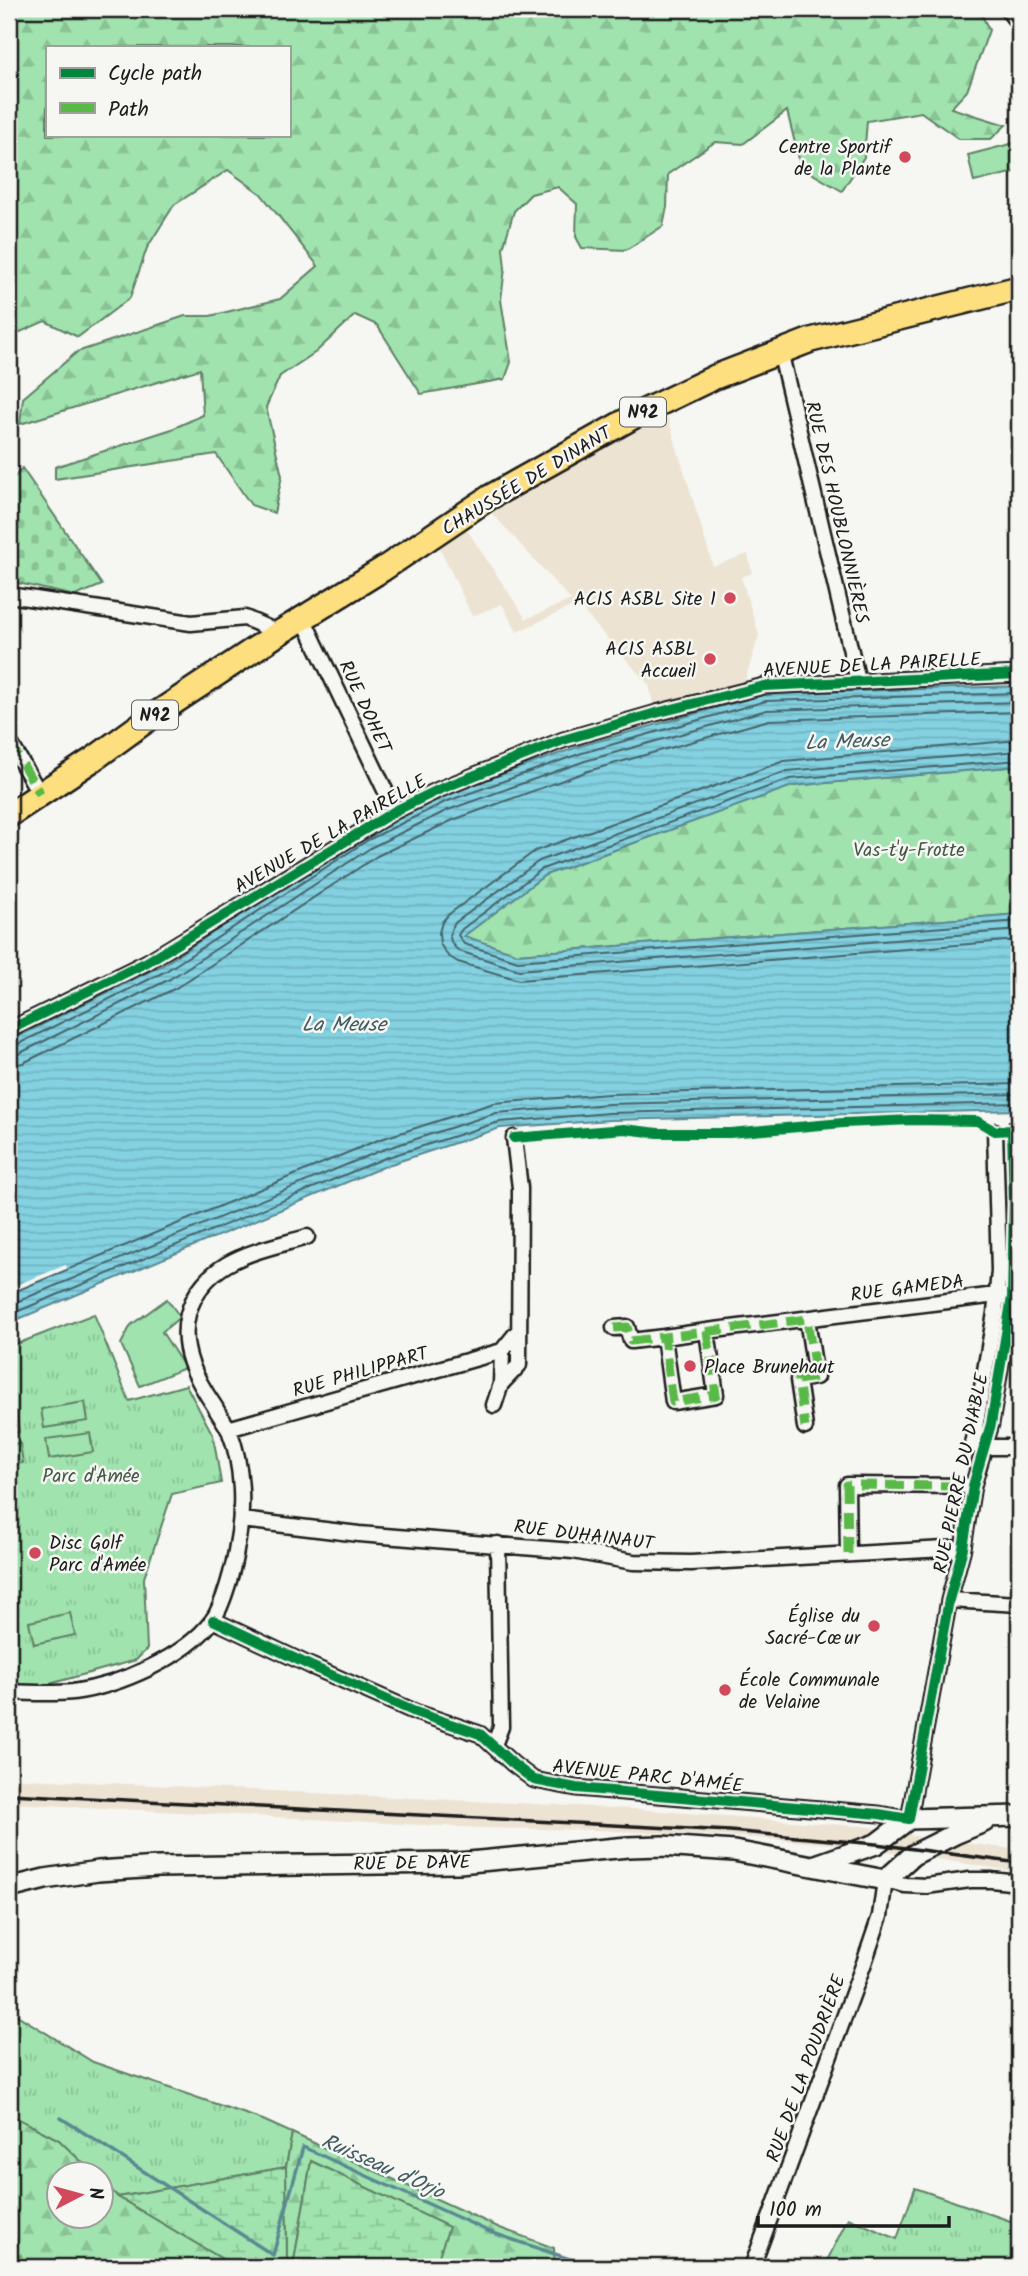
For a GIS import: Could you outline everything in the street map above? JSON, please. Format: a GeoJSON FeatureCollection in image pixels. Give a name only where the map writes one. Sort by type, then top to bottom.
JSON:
{"type":"FeatureCollection","features":[{"type":"Feature","properties":{"kind":"main road","name":"CHAUSSÉE DE DINANT"},"geometry":{"type":"LineString","coordinates":[[9,815],[279,633],[383,569],[489,497],[640,413],[715,377],[780,351],[1019,288]]}},
{"type":"Feature","properties":{"kind":"main road"},"geometry":{"type":"LineString","coordinates":[[815,1866],[876,1844],[909,1819],[1019,1816]]}},
{"type":"Feature","properties":{"kind":"main road"},"geometry":{"type":"LineString","coordinates":[[876,1844],[874,1858],[884,1880],[913,1855],[994,1818]]}},
{"type":"Feature","properties":{"kind":"main road"},"geometry":{"type":"LineString","coordinates":[[909,1819],[915,1831],[913,1855]]}},
{"type":"Feature","properties":{"kind":"main road","name":"RUE DE DAVE"},"geometry":{"type":"LineString","coordinates":[[10,1887],[97,1871],[158,1867],[459,1863],[662,1846],[734,1851],[884,1880]]}},
{"type":"Feature","properties":{"kind":"street"},"geometry":{"type":"LineString","coordinates":[[1007,9],[1019,24]]}},
{"type":"Feature","properties":{"kind":"street","name":"RUE DES HOUBLONNIÈRES"},"geometry":{"type":"LineString","coordinates":[[780,351],[858,681]]}},
{"type":"Feature","properties":{"kind":"street"},"geometry":{"type":"LineString","coordinates":[[9,595],[191,623],[245,618],[279,633]]}},
{"type":"Feature","properties":{"kind":"street","name":"RUE DOHET"},"geometry":{"type":"LineString","coordinates":[[303,618],[394,811]]}},
{"type":"Feature","properties":{"kind":"street","name":"AVENUE DE LA PAIRELLE"},"geometry":{"type":"LineString","coordinates":[[9,1030],[147,962],[394,811],[438,790],[563,740],[764,686],[1019,674]]}},
{"type":"Feature","properties":{"kind":"street"},"geometry":{"type":"LineString","coordinates":[[9,741],[40,794]]}},
{"type":"Feature","properties":{"kind":"street","name":"RUE PIERRE DU DIABLE"},"geometry":{"type":"LineString","coordinates":[[978,1446],[1012,1297],[1016,1129]]}},
{"type":"Feature","properties":{"kind":"street","name":"RUE PIERRE DU DIABLE"},"geometry":{"type":"LineString","coordinates":[[909,1819],[949,1600],[963,1548],[995,1313],[999,1271],[995,1131]]}},
{"type":"Feature","properties":{"kind":"street"},"geometry":{"type":"LineString","coordinates":[[500,1384],[519,1365],[520,1188],[514,1138]]}},
{"type":"Feature","properties":{"kind":"street"},"geometry":{"type":"LineString","coordinates":[[9,1692],[74,1692],[107,1683],[152,1667],[193,1639],[213,1620],[232,1572],[242,1520],[237,1460],[228,1429],[201,1386],[186,1349],[185,1329],[189,1310],[204,1283],[226,1263],[250,1253],[307,1237]]}},
{"type":"Feature","properties":{"kind":"street","name":"RUE GAMEDA"},"geometry":{"type":"LineString","coordinates":[[707,1331],[996,1295],[1012,1297]]}},
{"type":"Feature","properties":{"kind":"street"},"geometry":{"type":"LineString","coordinates":[[805,1427],[798,1380],[816,1377],[807,1319]]}},
{"type":"Feature","properties":{"kind":"street"},"geometry":{"type":"LineString","coordinates":[[614,1328],[627,1327],[631,1341],[707,1331],[716,1395],[673,1402],[664,1338]]}},
{"type":"Feature","properties":{"kind":"street"},"geometry":{"type":"LineString","coordinates":[[494,1405],[500,1384],[502,1351],[519,1331]]}},
{"type":"Feature","properties":{"kind":"street","name":"RUE PHILIPPART"},"geometry":{"type":"LineString","coordinates":[[228,1429],[502,1351]]}},
{"type":"Feature","properties":{"kind":"street"},"geometry":{"type":"LineString","coordinates":[[978,1446],[1019,1447]]}},
{"type":"Feature","properties":{"kind":"street"},"geometry":{"type":"LineString","coordinates":[[848,1554],[847,1485],[973,1486]]}},
{"type":"Feature","properties":{"kind":"street","name":"RUE DUHAINAUT"},"geometry":{"type":"LineString","coordinates":[[242,1520],[359,1534],[573,1551],[633,1562],[691,1563],[963,1548]]}},
{"type":"Feature","properties":{"kind":"street"},"geometry":{"type":"LineString","coordinates":[[494,1745],[501,1727],[498,1544]]}},
{"type":"Feature","properties":{"kind":"street"},"geometry":{"type":"LineString","coordinates":[[949,1600],[1019,1604]]}},
{"type":"Feature","properties":{"kind":"street","name":"AVENUE PARC D'AMÉE"},"geometry":{"type":"LineString","coordinates":[[213,1620],[415,1712],[480,1734],[534,1780],[576,1788],[909,1819]]}},
{"type":"Feature","properties":{"kind":"street"},"geometry":{"type":"LineString","coordinates":[[884,1880],[926,1886],[970,1880],[1019,1884]]}},
{"type":"Feature","properties":{"kind":"street","name":"RUE DE LA POUDRIÈRE"},"geometry":{"type":"LineString","coordinates":[[752,2267],[869,1951],[880,1916],[884,1880]]}},
{"type":"Feature","properties":{"kind":"shaded area"},"geometry":{"type":"Polygon","coordinates":[[[667,415],[713,566],[748,554],[752,573],[741,577],[759,635],[744,684],[654,708],[649,685],[577,604],[517,632],[502,604],[472,616],[438,544],[465,527],[526,619],[571,600],[490,511],[667,415]]]}},
{"type":"Feature","properties":{"kind":"shaded area"},"geometry":{"type":"Polygon","coordinates":[[[9,1778],[634,1809],[870,1827],[920,1837],[1019,1850],[1019,1872],[849,1845],[755,1838],[596,1830],[480,1828],[9,1803],[9,1778]]]}},
{"type":"Feature","properties":{"kind":"green space"},"geometry":{"type":"Polygon","coordinates":[[[9,9],[979,9],[989,30],[967,91],[951,108],[1006,125],[991,139],[959,139],[921,112],[867,121],[864,157],[842,191],[801,167],[787,111],[743,144],[715,142],[668,174],[667,207],[663,226],[626,250],[582,248],[576,237],[577,204],[558,187],[531,194],[514,211],[503,248],[505,268],[501,300],[511,362],[505,379],[421,394],[377,325],[355,315],[316,352],[280,376],[266,407],[282,476],[274,513],[251,505],[216,454],[55,479],[55,467],[172,429],[203,415],[200,369],[20,424],[23,398],[77,352],[185,316],[210,316],[280,299],[318,266],[261,194],[228,170],[174,205],[147,248],[130,298],[78,337],[45,321],[9,337],[9,9]]]}},
{"type":"Feature","properties":{"kind":"green space"},"geometry":{"type":"Polygon","coordinates":[[[1018,142],[1019,171],[974,182],[968,155],[1018,142]]]}},
{"type":"Feature","properties":{"kind":"green space"},"geometry":{"type":"Polygon","coordinates":[[[22,468],[102,585],[75,596],[9,581],[9,484],[22,468]]]}},
{"type":"Feature","properties":{"kind":"green space","name":"Vas-t'y-Frotte"},"geometry":{"type":"Polygon","coordinates":[[[1019,766],[1019,914],[518,954],[463,936],[545,875],[792,786],[1019,766]]]}},
{"type":"Feature","properties":{"kind":"green space"},"geometry":{"type":"Polygon","coordinates":[[[167,1299],[180,1317],[162,1332],[185,1368],[140,1386],[121,1344],[131,1325],[167,1299]]]}},
{"type":"Feature","properties":{"kind":"green space","name":"Parc d'Amée"},"geometry":{"type":"Polygon","coordinates":[[[94,1314],[129,1401],[186,1385],[213,1435],[221,1483],[172,1494],[144,1578],[147,1649],[136,1660],[42,1686],[9,1685],[9,1347],[94,1314]]]}},
{"type":"Feature","properties":{"kind":"green space"},"geometry":{"type":"Polygon","coordinates":[[[85,1402],[88,1421],[44,1428],[41,1409],[85,1402]]]}},
{"type":"Feature","properties":{"kind":"green space"},"geometry":{"type":"Polygon","coordinates":[[[16,1412],[19,1432],[9,1433],[9,1413],[16,1412]]]}},
{"type":"Feature","properties":{"kind":"green space"},"geometry":{"type":"Polygon","coordinates":[[[90,1433],[93,1452],[49,1459],[46,1439],[90,1433]]]}},
{"type":"Feature","properties":{"kind":"green space"},"geometry":{"type":"Polygon","coordinates":[[[20,1443],[23,1463],[9,1465],[9,1445],[20,1443]]]}},
{"type":"Feature","properties":{"kind":"green space"},"geometry":{"type":"Polygon","coordinates":[[[70,1613],[75,1635],[34,1644],[29,1622],[70,1613]]]}},
{"type":"Feature","properties":{"kind":"green space"},"geometry":{"type":"Polygon","coordinates":[[[9,2010],[93,2062],[263,2120],[292,2133],[286,2167],[118,2197],[116,2160],[80,2160],[59,2140],[9,2114],[9,2010]]]}},
{"type":"Feature","properties":{"kind":"green space"},"geometry":{"type":"Polygon","coordinates":[[[9,2114],[59,2140],[80,2160],[46,2160],[46,2230],[116,2230],[116,2195],[236,2267],[9,2267],[9,2114]]]}},
{"type":"Feature","properties":{"kind":"green space"},"geometry":{"type":"Polygon","coordinates":[[[292,2133],[500,2228],[554,2248],[555,2267],[435,2267],[448,2227],[311,2161],[293,2267],[287,2267],[286,2167],[292,2133]]]}},
{"type":"Feature","properties":{"kind":"green space"},"geometry":{"type":"Polygon","coordinates":[[[311,2161],[449,2227],[435,2267],[293,2267],[311,2161]]]}},
{"type":"Feature","properties":{"kind":"green space"},"geometry":{"type":"Polygon","coordinates":[[[286,2167],[287,2267],[236,2267],[118,2197],[286,2167]]]}},
{"type":"Feature","properties":{"kind":"green space"},"geometry":{"type":"Polygon","coordinates":[[[915,2188],[1019,2224],[1014,2267],[824,2267],[848,2218],[897,2239],[915,2188]]]}},
{"type":"Feature","properties":{"kind":"water","name":"La Meuse"},"geometry":{"type":"Polygon","coordinates":[[[1019,686],[1019,766],[792,786],[545,875],[464,936],[518,954],[1019,914],[1019,1110],[610,1120],[500,1128],[388,1165],[9,1323],[9,1041],[163,965],[364,834],[442,796],[580,746],[765,694],[1019,686]]]}},
{"type":"Feature","properties":{"kind":"pier"},"geometry":{"type":"Polygon","coordinates":[[[66,1265],[67,1269],[9,1293],[9,1288],[66,1265]]]}},
{"type":"Feature","properties":{"kind":"waterway","name":"Ruisseau d'Orjo"},"geometry":{"type":"LineString","coordinates":[[61,2118],[273,2255],[303,2147],[490,2232],[593,2267]]}},
{"type":"Feature","properties":{"kind":"railway"},"geometry":{"type":"LineString","coordinates":[[9,1794],[730,1831],[876,1844],[1019,1863]]}},
{"type":"Feature","properties":{"kind":"marked path"},"geometry":{"type":"LineString","coordinates":[[9,741],[40,794]]}},
{"type":"Feature","properties":{"kind":"marked path"},"geometry":{"type":"LineString","coordinates":[[707,1331],[716,1395],[673,1402],[664,1337],[807,1319],[816,1377],[798,1380],[805,1427]]}},
{"type":"Feature","properties":{"kind":"marked path"},"geometry":{"type":"LineString","coordinates":[[614,1328],[627,1327],[631,1341],[664,1337]]}},
{"type":"Feature","properties":{"kind":"marked path"},"geometry":{"type":"LineString","coordinates":[[848,1554],[847,1485],[973,1486]]}},
{"type":"Feature","properties":{"kind":"marked path"},"geometry":{"type":"LineString","coordinates":[[9,2229],[21,2267]]}},
{"type":"Feature","properties":{"kind":"cycle path"},"geometry":{"type":"LineString","coordinates":[[9,1030],[147,962],[395,811],[438,790],[563,740],[764,686],[1019,674]]}},
{"type":"Feature","properties":{"kind":"cycle path"},"geometry":{"type":"LineString","coordinates":[[514,1138],[624,1129],[658,1133],[730,1133],[913,1120],[977,1121],[995,1131],[1019,1127]]}},
{"type":"Feature","properties":{"kind":"cycle path"},"geometry":{"type":"LineString","coordinates":[[213,1620],[415,1712],[480,1734],[534,1780],[576,1788],[879,1814],[909,1819],[949,1600],[963,1548],[973,1486],[991,1424],[1012,1297],[1012,1130]]}},
{"type":"Feature","properties":{"kind":"place","name":"Centre Sportif de la Plante"},"geometry":{"type":"Point","coordinates":[905,157]}},
{"type":"Feature","properties":{"kind":"place","name":"ACIS ASBL Site 1"},"geometry":{"type":"Point","coordinates":[730,598]}},
{"type":"Feature","properties":{"kind":"place","name":"ACIS ASBL Accueil"},"geometry":{"type":"Point","coordinates":[710,659]}},
{"type":"Feature","properties":{"kind":"place","name":"Place Brunehaut"},"geometry":{"type":"Point","coordinates":[690,1366]}},
{"type":"Feature","properties":{"kind":"place","name":"Disc Golf Parc d'Amée"},"geometry":{"type":"Point","coordinates":[35,1553]}},
{"type":"Feature","properties":{"kind":"place","name":"Église du Sacré-Cœur"},"geometry":{"type":"Point","coordinates":[874,1626]}},
{"type":"Feature","properties":{"kind":"place","name":"École Communale de Velaine"},"geometry":{"type":"Point","coordinates":[725,1690]}}]}
